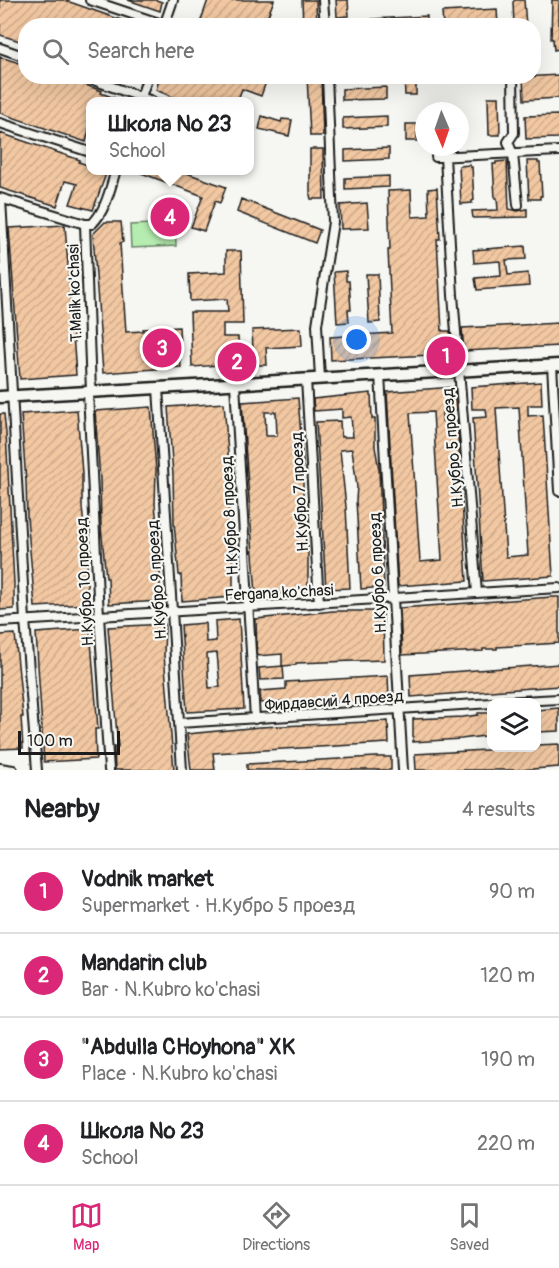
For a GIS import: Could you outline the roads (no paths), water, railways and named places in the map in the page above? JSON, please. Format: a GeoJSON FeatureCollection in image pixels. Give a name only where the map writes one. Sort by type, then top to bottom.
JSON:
{"type":"FeatureCollection","features":[{"type":"Feature","properties":{"kind":"street"},"geometry":{"type":"LineString","coordinates":[[90,0],[145,18]]}},
{"type":"Feature","properties":{"kind":"street"},"geometry":{"type":"LineString","coordinates":[[168,18],[173,0]]}},
{"type":"Feature","properties":{"kind":"street"},"geometry":{"type":"LineString","coordinates":[[323,0],[324,18]]}},
{"type":"Feature","properties":{"kind":"street"},"geometry":{"type":"LineString","coordinates":[[0,48],[18,54]]}},
{"type":"Feature","properties":{"kind":"street"},"geometry":{"type":"LineString","coordinates":[[102,84],[135,97]]}},
{"type":"Feature","properties":{"kind":"street"},"geometry":{"type":"LineString","coordinates":[[320,378],[317,325],[333,222],[327,84]]}},
{"type":"Feature","properties":{"kind":"street"},"geometry":{"type":"LineString","coordinates":[[513,84],[514,133],[508,142],[513,154],[518,205]]}},
{"type":"Feature","properties":{"kind":"street"},"geometry":{"type":"LineString","coordinates":[[0,123],[86,151]]}},
{"type":"Feature","properties":{"kind":"street"},"geometry":{"type":"LineString","coordinates":[[436,157],[559,151]]}},
{"type":"Feature","properties":{"kind":"street","name":"Н.Кубро 5 проезд"},"geometry":{"type":"LineString","coordinates":[[445,157],[477,593]]}},
{"type":"Feature","properties":{"kind":"street","name":"T.Malik ko'chasi"},"geometry":{"type":"LineString","coordinates":[[90,392],[85,224],[92,224],[98,219],[115,175]]}},
{"type":"Feature","properties":{"kind":"street"},"geometry":{"type":"LineString","coordinates":[[37,770],[25,620],[12,396],[3,310],[0,198],[85,224]]}},
{"type":"Feature","properties":{"kind":"street"},"geometry":{"type":"LineString","coordinates":[[0,397],[555,365],[559,491]]}},
{"type":"Feature","properties":{"kind":"street","name":"Н.Кубро 6 проезд"},"geometry":{"type":"LineString","coordinates":[[380,375],[403,770]]}},
{"type":"Feature","properties":{"kind":"street","name":"Н.Кубро 7 проезд"},"geometry":{"type":"LineString","coordinates":[[306,379],[319,603]]}},
{"type":"Feature","properties":{"kind":"street","name":"Н.Кубро 8 проезд"},"geometry":{"type":"LineString","coordinates":[[235,384],[255,719]]}},
{"type":"Feature","properties":{"kind":"street","name":"Н.Кубро 9 проезд"},"geometry":{"type":"LineString","coordinates":[[158,388],[182,770]]}},
{"type":"Feature","properties":{"kind":"street","name":"Н.Кубро 10 проезд"},"geometry":{"type":"LineString","coordinates":[[90,392],[99,616],[109,770]]}},
{"type":"Feature","properties":{"kind":"street","name":"Fergana ko'chasi"},"geometry":{"type":"LineString","coordinates":[[0,622],[559,588]]}},
{"type":"Feature","properties":{"kind":"street"},"geometry":{"type":"LineString","coordinates":[[541,700],[559,699]]}},
{"type":"Feature","properties":{"kind":"street","name":"Фирдавсий 4 проезд"},"geometry":{"type":"LineString","coordinates":[[179,723],[487,703]]}},
{"type":"Feature","properties":{"kind":"street"},"geometry":{"type":"LineString","coordinates":[[0,768],[13,770]]}},
{"type":"Feature","properties":{"kind":"place","name":"Школа № 23"},"geometry":{"type":"Point","coordinates":[170,217]}},
{"type":"Feature","properties":{"kind":"place","name":"\"Abdulla CHoyhona\" XK"},"geometry":{"type":"Point","coordinates":[162,348]}},
{"type":"Feature","properties":{"kind":"place","name":"Vodnik market"},"geometry":{"type":"Point","coordinates":[446,356]}},
{"type":"Feature","properties":{"kind":"place","name":"Mandarin club"},"geometry":{"type":"Point","coordinates":[237,362]}}]}
